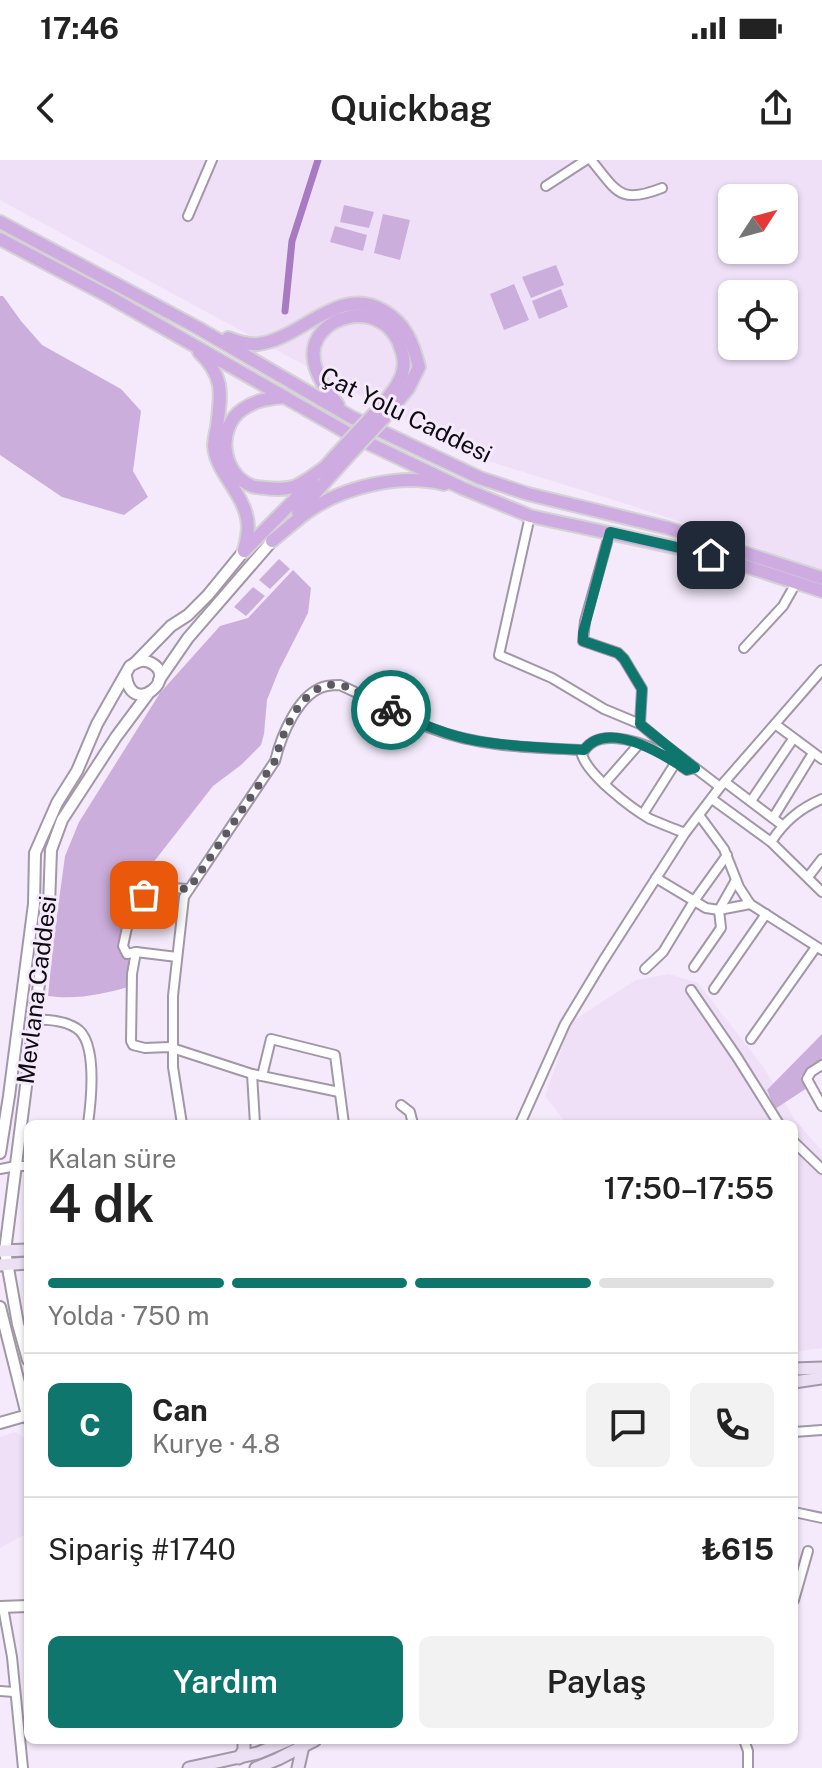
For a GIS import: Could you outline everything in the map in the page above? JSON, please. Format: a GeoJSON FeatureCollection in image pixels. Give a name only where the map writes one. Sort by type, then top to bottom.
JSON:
{"type":"FeatureCollection","features":[{"type":"Feature","properties":{"kind":"highway","name":"Çat Yolu Caddesi"},"geometry":{"type":"LineString","coordinates":[[0,222],[198,328],[342,411],[480,478],[528,494],[668,528],[822,578]]}},
{"type":"Feature","properties":{"kind":"highway","name":"Çat Yolu Caddesi"},"geometry":{"type":"LineString","coordinates":[[0,239],[106,295],[351,435],[462,488],[530,516],[711,555],[822,591]]}},
{"type":"Feature","properties":{"kind":"highway"},"geometry":{"type":"LineString","coordinates":[[198,328],[243,344],[260,344],[278,339],[314,318],[349,303],[374,306],[396,319],[406,329],[415,351],[419,367],[408,389],[350,447],[272,541]]}},
{"type":"Feature","properties":{"kind":"highway"},"geometry":{"type":"LineString","coordinates":[[342,411],[322,383],[313,360],[315,343],[323,331],[336,322],[350,316],[366,316],[385,323],[398,340],[404,361],[399,382],[378,417]]}},
{"type":"Feature","properties":{"kind":"highway"},"geometry":{"type":"LineString","coordinates":[[188,341],[208,360],[217,375],[221,403],[214,444],[224,472],[247,514],[244,551]]}},
{"type":"Feature","properties":{"kind":"highway"},"geometry":{"type":"LineString","coordinates":[[288,397],[267,398],[241,410],[230,423],[224,445],[230,467],[239,477],[252,486],[278,489],[296,486],[350,447]]}},
{"type":"Feature","properties":{"kind":"highway"},"geometry":{"type":"LineString","coordinates":[[244,551],[328,465]]}},
{"type":"Feature","properties":{"kind":"highway"},"geometry":{"type":"LineString","coordinates":[[272,541],[307,512],[329,499],[368,486],[407,480],[438,482],[462,488]]}},
{"type":"Feature","properties":{"kind":"main road"},"geometry":{"type":"LineString","coordinates":[[2,1251],[24,1250]]}},
{"type":"Feature","properties":{"kind":"main road"},"geometry":{"type":"LineString","coordinates":[[3,1265],[24,1263]]}},
{"type":"Feature","properties":{"kind":"main road"},"geometry":{"type":"LineString","coordinates":[[798,1369],[822,1368]]}},
{"type":"Feature","properties":{"kind":"main road"},"geometry":{"type":"LineString","coordinates":[[798,1381],[822,1378]]}},
{"type":"Feature","properties":{"kind":"main road"},"geometry":{"type":"LineString","coordinates":[[239,1758],[245,1744]]}},
{"type":"Feature","properties":{"kind":"main road"},"geometry":{"type":"LineString","coordinates":[[263,1747],[263,1767],[307,1744]]}},
{"type":"Feature","properties":{"kind":"main road"},"geometry":{"type":"LineString","coordinates":[[298,1768],[303,1746]]}},
{"type":"Feature","properties":{"kind":"main road"},"geometry":{"type":"LineString","coordinates":[[189,1768],[239,1758],[263,1747]]}},
{"type":"Feature","properties":{"kind":"main road"},"geometry":{"type":"LineString","coordinates":[[263,1747],[289,1768]]}},
{"type":"Feature","properties":{"kind":"street"},"geometry":{"type":"LineString","coordinates":[[188,216],[212,160]]}},
{"type":"Feature","properties":{"kind":"street"},"geometry":{"type":"LineString","coordinates":[[546,186],[588,160],[613,187],[631,196],[641,196],[662,188]]}},
{"type":"Feature","properties":{"kind":"street"},"geometry":{"type":"LineString","coordinates":[[530,516],[499,655],[552,678],[604,709],[640,724],[695,768],[751,801],[782,825]]}},
{"type":"Feature","properties":{"kind":"street"},"geometry":{"type":"LineString","coordinates":[[610,532],[585,621],[583,641],[618,653],[624,659],[642,689],[640,724]]}},
{"type":"Feature","properties":{"kind":"street"},"geometry":{"type":"LineString","coordinates":[[244,551],[208,595],[130,666],[126,681],[132,691],[148,694],[157,687],[188,638],[272,541]]}},
{"type":"Feature","properties":{"kind":"street"},"geometry":{"type":"LineString","coordinates":[[744,648],[783,606],[796,583]]}},
{"type":"Feature","properties":{"kind":"street"},"geometry":{"type":"LineString","coordinates":[[135,663],[151,663],[158,671],[159,680]]}},
{"type":"Feature","properties":{"kind":"street"},"geometry":{"type":"LineString","coordinates":[[522,1120],[565,1024],[685,833],[723,784],[822,670]]}},
{"type":"Feature","properties":{"kind":"street","name":"Mevlana Caddesi"},"geometry":{"type":"LineString","coordinates":[[0,1153],[5,1095],[34,904],[35,853],[97,724],[126,676]]}},
{"type":"Feature","properties":{"kind":"street"},"geometry":{"type":"LineString","coordinates":[[181,1120],[173,1067],[173,996],[184,897],[275,761],[280,739],[305,699],[325,686],[340,685],[433,729],[477,741],[584,750]]}},
{"type":"Feature","properties":{"kind":"street","name":"Mevlana Caddesi"},"geometry":{"type":"LineString","coordinates":[[25,1120],[33,1019],[49,905],[51,850],[62,820],[148,694]]}},
{"type":"Feature","properties":{"kind":"street"},"geometry":{"type":"LineString","coordinates":[[775,724],[822,759]]}},
{"type":"Feature","properties":{"kind":"street"},"geometry":{"type":"LineString","coordinates":[[685,833],[643,814],[604,784],[590,770],[582,755],[592,742],[616,738],[658,751],[687,770],[695,768]]}},
{"type":"Feature","properties":{"kind":"street"},"geometry":{"type":"LineString","coordinates":[[751,801],[793,739]]}},
{"type":"Feature","properties":{"kind":"street"},"geometry":{"type":"LineString","coordinates":[[604,784],[639,744]]}},
{"type":"Feature","properties":{"kind":"street"},"geometry":{"type":"LineString","coordinates":[[773,818],[813,753]]}},
{"type":"Feature","properties":{"kind":"street"},"geometry":{"type":"LineString","coordinates":[[643,814],[676,762]]}},
{"type":"Feature","properties":{"kind":"street"},"geometry":{"type":"LineString","coordinates":[[712,799],[771,842],[822,892]]}},
{"type":"Feature","properties":{"kind":"street"},"geometry":{"type":"LineString","coordinates":[[771,842],[790,818],[822,799]]}},
{"type":"Feature","properties":{"kind":"street"},"geometry":{"type":"LineString","coordinates":[[699,815],[727,855],[736,880],[750,904],[820,948],[751,1039]]}},
{"type":"Feature","properties":{"kind":"street"},"geometry":{"type":"LineString","coordinates":[[645,969],[663,952],[727,855]]}},
{"type":"Feature","properties":{"kind":"street"},"geometry":{"type":"LineString","coordinates":[[808,877],[822,859]]}},
{"type":"Feature","properties":{"kind":"street"},"geometry":{"type":"LineString","coordinates":[[656,878],[706,908],[719,910],[750,904]]}},
{"type":"Feature","properties":{"kind":"street"},"geometry":{"type":"LineString","coordinates":[[694,967],[721,928],[719,910],[736,880]]}},
{"type":"Feature","properties":{"kind":"street"},"geometry":{"type":"LineString","coordinates":[[177,957],[136,952],[127,954],[123,946],[135,897],[144,895],[152,887],[189,889]]}},
{"type":"Feature","properties":{"kind":"street"},"geometry":{"type":"LineString","coordinates":[[34,904],[49,905]]}},
{"type":"Feature","properties":{"kind":"street"},"geometry":{"type":"LineString","coordinates":[[714,989],[766,914]]}},
{"type":"Feature","properties":{"kind":"street"},"geometry":{"type":"LineString","coordinates":[[136,952],[132,974],[133,1045],[145,1048],[161,1046],[257,1075],[339,1092]]}},
{"type":"Feature","properties":{"kind":"street"},"geometry":{"type":"LineString","coordinates":[[691,990],[776,1120]]}},
{"type":"Feature","properties":{"kind":"street"},"geometry":{"type":"LineString","coordinates":[[33,1019],[61,1022],[79,1029],[85,1037],[92,1087],[88,1120]]}},
{"type":"Feature","properties":{"kind":"street"},"geometry":{"type":"LineString","coordinates":[[255,1120],[257,1075],[271,1039],[335,1055],[343,1120]]}},
{"type":"Feature","properties":{"kind":"street"},"geometry":{"type":"LineString","coordinates":[[822,1065],[807,1079],[818,1088],[822,1106]]}},
{"type":"Feature","properties":{"kind":"street"},"geometry":{"type":"LineString","coordinates":[[401,1105],[410,1112],[412,1120]]}},
{"type":"Feature","properties":{"kind":"street","name":"Mevlana Caddesi"},"geometry":{"type":"LineString","coordinates":[[24,1139],[22,1166],[2,1251],[24,1345]]}},
{"type":"Feature","properties":{"kind":"street"},"geometry":{"type":"LineString","coordinates":[[798,1146],[822,1169]]}},
{"type":"Feature","properties":{"kind":"street"},"geometry":{"type":"LineString","coordinates":[[0,1169],[22,1166]]}},
{"type":"Feature","properties":{"kind":"street"},"geometry":{"type":"LineString","coordinates":[[0,1307],[24,1401]]}},
{"type":"Feature","properties":{"kind":"street"},"geometry":{"type":"LineString","coordinates":[[0,1423],[24,1418]]}},
{"type":"Feature","properties":{"kind":"street"},"geometry":{"type":"LineString","coordinates":[[798,1432],[822,1430]]}},
{"type":"Feature","properties":{"kind":"street"},"geometry":{"type":"LineString","coordinates":[[798,1512],[820,1515]]}},
{"type":"Feature","properties":{"kind":"street"},"geometry":{"type":"LineString","coordinates":[[798,1586],[808,1551]]}},
{"type":"Feature","properties":{"kind":"street"},"geometry":{"type":"LineString","coordinates":[[23,1768],[12,1657],[2,1607],[24,1606]]}},
{"type":"Feature","properties":{"kind":"street"},"geometry":{"type":"LineString","coordinates":[[0,1691],[14,1692]]}},
{"type":"Feature","properties":{"kind":"street"},"geometry":{"type":"LineString","coordinates":[[745,1744],[748,1768]]}},
{"type":"Feature","properties":{"kind":"shaded area"},"geometry":{"type":"Polygon","coordinates":[[[0,160],[822,160],[822,570],[472,456],[0,200],[0,160]]]}},
{"type":"Feature","properties":{"kind":"shaded area"},"geometry":{"type":"Polygon","coordinates":[[[344,205],[374,212],[369,228],[340,222],[344,205]]]}},
{"type":"Feature","properties":{"kind":"shaded area"},"geometry":{"type":"Polygon","coordinates":[[[383,214],[410,220],[400,260],[374,253],[383,214]]]}},
{"type":"Feature","properties":{"kind":"shaded area"},"geometry":{"type":"Polygon","coordinates":[[[335,226],[367,235],[363,251],[330,242],[335,226]]]}},
{"type":"Feature","properties":{"kind":"shaded area"},"geometry":{"type":"Polygon","coordinates":[[[556,265],[564,285],[531,298],[522,277],[556,265]]]}},
{"type":"Feature","properties":{"kind":"shaded area"},"geometry":{"type":"Polygon","coordinates":[[[514,284],[529,320],[504,330],[490,294],[514,284]]]}},
{"type":"Feature","properties":{"kind":"shaded area"},"geometry":{"type":"Polygon","coordinates":[[[561,289],[568,307],[539,319],[532,301],[561,289]]]}},
{"type":"Feature","properties":{"kind":"shaded area"},"geometry":{"type":"Polygon","coordinates":[[[0,296],[42,345],[121,389],[141,411],[133,471],[148,497],[124,515],[62,497],[0,455],[0,296]]]}},
{"type":"Feature","properties":{"kind":"shaded area"},"geometry":{"type":"Polygon","coordinates":[[[279,559],[290,569],[270,589],[259,580],[279,559]]]}},
{"type":"Feature","properties":{"kind":"shaded area"},"geometry":{"type":"Polygon","coordinates":[[[293,570],[311,588],[308,613],[267,700],[261,745],[213,786],[141,879],[132,902],[122,950],[128,959],[135,958],[132,986],[90,996],[48,996],[65,856],[79,822],[160,693],[220,626],[248,618],[293,570]]]}},
{"type":"Feature","properties":{"kind":"shaded area"},"geometry":{"type":"Polygon","coordinates":[[[253,587],[265,596],[246,616],[234,607],[253,587]]]}},
{"type":"Feature","properties":{"kind":"shaded area"},"geometry":{"type":"Polygon","coordinates":[[[669,974],[698,983],[764,1068],[795,1120],[564,1120],[545,1096],[571,1022],[636,980],[669,974]]]}},
{"type":"Feature","properties":{"kind":"shaded area"},"geometry":{"type":"Polygon","coordinates":[[[822,1034],[822,1061],[801,1076],[807,1088],[775,1109],[767,1090],[822,1034]]]}},
{"type":"Feature","properties":{"kind":"shaded area"},"geometry":{"type":"Polygon","coordinates":[[[798,1123],[822,1151],[822,1348],[798,1351],[798,1123]]]}},
{"type":"Feature","properties":{"kind":"shaded area"},"geometry":{"type":"Polygon","coordinates":[[[16,1432],[24,1438],[24,1535],[0,1548],[0,1437],[16,1432]]]}},
{"type":"Feature","properties":{"kind":"waterway"},"geometry":{"type":"LineString","coordinates":[[285,311],[292,241],[318,160]]}},
{"type":"Feature","properties":{"kind":"way so far"},"geometry":{"type":"LineString","coordinates":[[144,895],[152,887],[189,889],[275,761],[280,739],[305,699],[325,686],[340,685],[391,710]]}},
{"type":"Feature","properties":{"kind":"route"},"geometry":{"type":"LineString","coordinates":[[391,710],[433,729],[477,741],[584,750],[597,740],[616,738],[658,751],[687,770],[695,768],[640,724],[642,689],[624,659],[618,653],[583,641],[583,633],[610,532],[711,555]]}}]}
